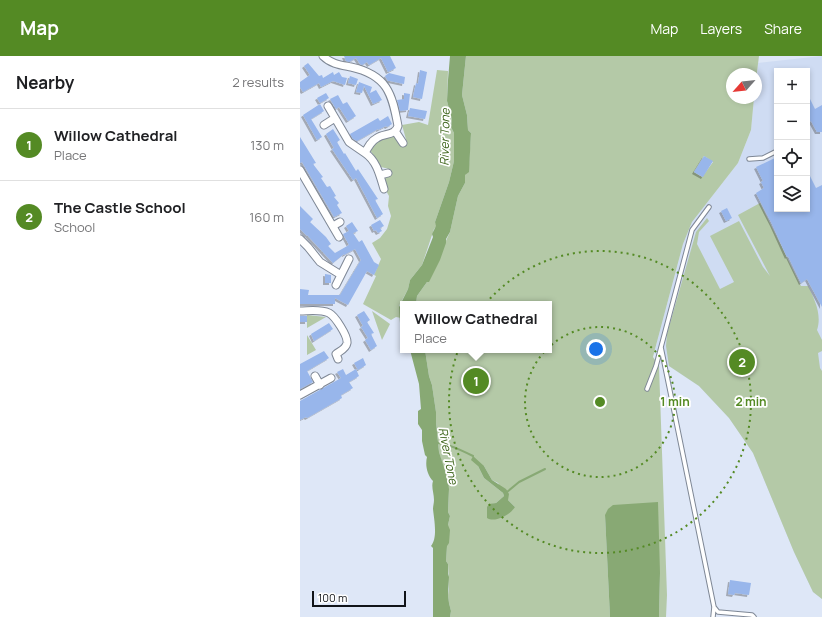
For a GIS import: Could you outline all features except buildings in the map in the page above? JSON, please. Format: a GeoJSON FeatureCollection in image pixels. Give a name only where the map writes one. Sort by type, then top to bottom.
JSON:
{"type":"FeatureCollection","features":[{"type":"Feature","properties":{"kind":"street"},"geometry":{"type":"LineString","coordinates":[[323,56],[335,64],[375,75],[388,89],[394,106],[398,126],[395,131],[377,137],[368,146],[365,153]]}},
{"type":"Feature","properties":{"kind":"street"},"geometry":{"type":"LineString","coordinates":[[328,106],[349,142],[370,157],[380,175],[384,189]]}},
{"type":"Feature","properties":{"kind":"street"},"geometry":{"type":"LineString","coordinates":[[324,125],[335,118]]}},
{"type":"Feature","properties":{"kind":"street"},"geometry":{"type":"LineString","coordinates":[[395,131],[403,143]]}},
{"type":"Feature","properties":{"kind":"street"},"geometry":{"type":"LineString","coordinates":[[300,170],[339,237]]}},
{"type":"Feature","properties":{"kind":"street"},"geometry":{"type":"LineString","coordinates":[[380,175],[388,173]]}},
{"type":"Feature","properties":{"kind":"street"},"geometry":{"type":"LineString","coordinates":[[332,226],[340,222]]}},
{"type":"Feature","properties":{"kind":"street"},"geometry":{"type":"LineString","coordinates":[[300,239],[320,262],[341,275]]}},
{"type":"Feature","properties":{"kind":"street"},"geometry":{"type":"LineString","coordinates":[[336,285],[349,260]]}},
{"type":"Feature","properties":{"kind":"street"},"geometry":{"type":"LineString","coordinates":[[300,311],[324,311],[331,315],[346,338],[347,344],[336,354]]}},
{"type":"Feature","properties":{"kind":"street"},"geometry":{"type":"LineString","coordinates":[[315,376],[320,384]]}},
{"type":"Feature","properties":{"kind":"street"},"geometry":{"type":"LineString","coordinates":[[300,395],[332,378]]}},
{"type":"Feature","properties":{"kind":"lane"},"geometry":{"type":"LineString","coordinates":[[749,159],[763,158],[774,152]]}},
{"type":"Feature","properties":{"kind":"lane"},"geometry":{"type":"LineString","coordinates":[[647,389],[661,347],[692,230],[710,208]]}},
{"type":"Feature","properties":{"kind":"lane"},"geometry":{"type":"LineString","coordinates":[[661,347],[662,360],[670,392],[714,607],[712,617]]}},
{"type":"Feature","properties":{"kind":"lane"},"geometry":{"type":"LineString","coordinates":[[714,607],[718,612],[754,617]]}},
{"type":"Feature","properties":{"kind":"shaded area"},"geometry":{"type":"Polygon","coordinates":[[[450,56],[466,56],[462,95],[467,115],[468,130],[471,133],[469,172],[465,175],[465,183],[458,196],[450,232],[446,239],[440,260],[429,282],[427,282],[417,296],[416,301],[402,301],[408,289],[410,280],[422,265],[433,237],[432,234],[436,226],[435,222],[449,182],[454,161],[454,133],[451,127],[452,120],[447,101],[450,56]]]}},
{"type":"Feature","properties":{"kind":"shaded area"},"geometry":{"type":"Polygon","coordinates":[[[466,56],[759,56],[758,68],[726,68],[726,104],[753,104],[751,130],[738,163],[692,222],[683,244],[653,357],[659,366],[667,595],[666,617],[659,617],[660,573],[605,515],[610,617],[450,617],[451,611],[448,595],[448,564],[446,561],[450,516],[448,512],[449,489],[439,452],[436,412],[425,353],[552,353],[552,301],[416,301],[417,296],[427,282],[450,232],[458,196],[465,183],[465,175],[469,165],[471,133],[468,130],[467,115],[462,95],[466,56]],[[704,156],[694,172],[702,177],[713,162],[704,156]],[[478,466],[484,478],[503,493],[504,496],[496,503],[492,503],[515,507],[508,500],[498,483],[492,480],[484,466],[478,466]]]}},
{"type":"Feature","properties":{"kind":"shaded area"},"geometry":{"type":"Polygon","coordinates":[[[822,56],[822,599],[813,592],[794,552],[753,453],[729,418],[699,386],[669,366],[654,353],[683,244],[692,222],[738,163],[751,130],[753,104],[762,104],[762,68],[758,68],[758,63],[822,56]]]}},
{"type":"Feature","properties":{"kind":"shaded area"},"geometry":{"type":"Polygon","coordinates":[[[437,70],[448,71],[447,101],[452,120],[451,127],[454,133],[454,161],[449,182],[435,222],[437,226],[434,229],[422,265],[410,280],[408,289],[402,301],[400,301],[400,318],[396,317],[391,320],[363,304],[376,276],[374,275],[381,259],[372,243],[380,238],[387,229],[391,216],[388,206],[389,196],[385,189],[383,180],[390,175],[389,169],[381,167],[370,150],[378,141],[389,137],[397,137],[402,145],[407,143],[402,125],[419,122],[428,125],[437,70]]]}},
{"type":"Feature","properties":{"kind":"shaded area"},"geometry":{"type":"Polygon","coordinates":[[[760,203],[801,286],[808,286],[815,302],[819,319],[817,330],[822,340],[822,351],[818,353],[820,368],[822,371],[822,599],[813,592],[794,552],[753,453],[729,418],[699,386],[669,366],[666,346],[667,334],[696,232],[707,218],[709,221],[699,232],[697,244],[720,289],[734,282],[710,236],[739,221],[763,267],[770,276],[738,215],[760,203]]]}},
{"type":"Feature","properties":{"kind":"shaded area"},"geometry":{"type":"Polygon","coordinates":[[[372,311],[390,324],[382,340],[372,311]]]}},
{"type":"Feature","properties":{"kind":"shaded area"},"geometry":{"type":"Polygon","coordinates":[[[307,315],[326,317],[307,328],[307,315]]]}},
{"type":"Feature","properties":{"kind":"shaded area"},"geometry":{"type":"Polygon","coordinates":[[[307,335],[316,350],[307,355],[307,335]]]}},
{"type":"Feature","properties":{"kind":"shaded area"},"geometry":{"type":"Polygon","coordinates":[[[411,353],[425,353],[436,412],[439,452],[448,480],[448,512],[450,516],[448,525],[450,530],[446,561],[448,564],[449,577],[448,595],[451,611],[450,617],[433,617],[433,548],[431,546],[433,543],[435,528],[432,486],[433,481],[427,470],[427,457],[425,455],[422,441],[422,430],[418,424],[418,411],[421,409],[419,384],[411,353]]]}},
{"type":"Feature","properties":{"kind":"shaded area"},"geometry":{"type":"Polygon","coordinates":[[[473,456],[484,466],[492,480],[506,489],[509,494],[508,500],[515,507],[510,513],[494,520],[487,518],[487,507],[489,504],[496,503],[504,496],[503,493],[484,478],[478,466],[471,460],[473,456]]]}},
{"type":"Feature","properties":{"kind":"shaded area"},"geometry":{"type":"Polygon","coordinates":[[[658,502],[660,573],[659,617],[610,617],[605,515],[608,509],[613,505],[658,502]]]}},
{"type":"Feature","properties":{"kind":"waterway","name":"River Tone"},"geometry":{"type":"LineString","coordinates":[[437,443],[450,446],[473,456]]}},
{"type":"Feature","properties":{"kind":"waterway"},"geometry":{"type":"LineString","coordinates":[[507,492],[519,482],[545,469]]}},
{"type":"Feature","properties":{"kind":"place","name":"The Castle School"},"geometry":{"type":"Point","coordinates":[742,362]}},
{"type":"Feature","properties":{"kind":"place","name":"Willow Cathedral"},"geometry":{"type":"Point","coordinates":[476,381]}}]}
